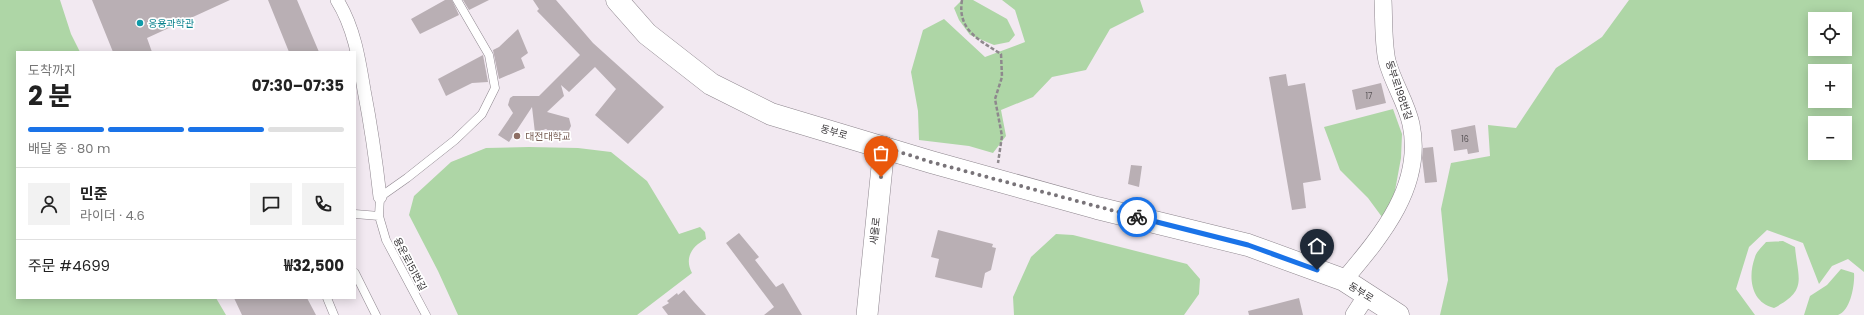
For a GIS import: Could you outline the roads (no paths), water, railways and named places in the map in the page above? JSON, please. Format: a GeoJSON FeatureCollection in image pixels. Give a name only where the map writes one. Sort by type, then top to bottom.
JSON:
{"type":"FeatureCollection","features":[{"type":"Feature","properties":{"kind":"main road","name":"동부로"},"geometry":{"type":"LineString","coordinates":[[617,0],[647,34],[711,84],[771,114],[1097,208],[1248,245],[1344,280],[1398,315]]}},
{"type":"Feature","properties":{"kind":"street"},"geometry":{"type":"LineString","coordinates":[[337,0],[347,16],[360,63],[377,168],[380,197]]}},
{"type":"Feature","properties":{"kind":"street","name":"동부로198번길"},"geometry":{"type":"LineString","coordinates":[[1344,280],[1368,251],[1398,209],[1408,185],[1413,161],[1411,124],[1388,61],[1383,0]]}},
{"type":"Feature","properties":{"kind":"street","name":"새울로"},"geometry":{"type":"LineString","coordinates":[[867,315],[884,147]]}},
{"type":"Feature","properties":{"kind":"street"},"geometry":{"type":"LineString","coordinates":[[1354,315],[1367,295]]}},
{"type":"Feature","properties":{"kind":"lane"},"geometry":{"type":"LineString","coordinates":[[380,197],[407,178],[455,140],[482,114],[495,88],[489,55],[457,0]]}},
{"type":"Feature","properties":{"kind":"lane","name":"용운로151번길"},"geometry":{"type":"LineString","coordinates":[[380,197],[379,216],[386,240],[426,315]]}},
{"type":"Feature","properties":{"kind":"lane"},"geometry":{"type":"LineString","coordinates":[[356,214],[379,216]]}},
{"type":"Feature","properties":{"kind":"lane"},"geometry":{"type":"LineString","coordinates":[[356,275],[376,315]]}},
{"type":"Feature","properties":{"kind":"lane"},"geometry":{"type":"LineString","coordinates":[[327,299],[334,315]]}},
{"type":"Feature","properties":{"kind":"place","name":"응용과학관"},"geometry":{"type":"Point","coordinates":[140,23]}},
{"type":"Feature","properties":{"kind":"place","name":"대전대학교"},"geometry":{"type":"Point","coordinates":[517,136]}}]}
